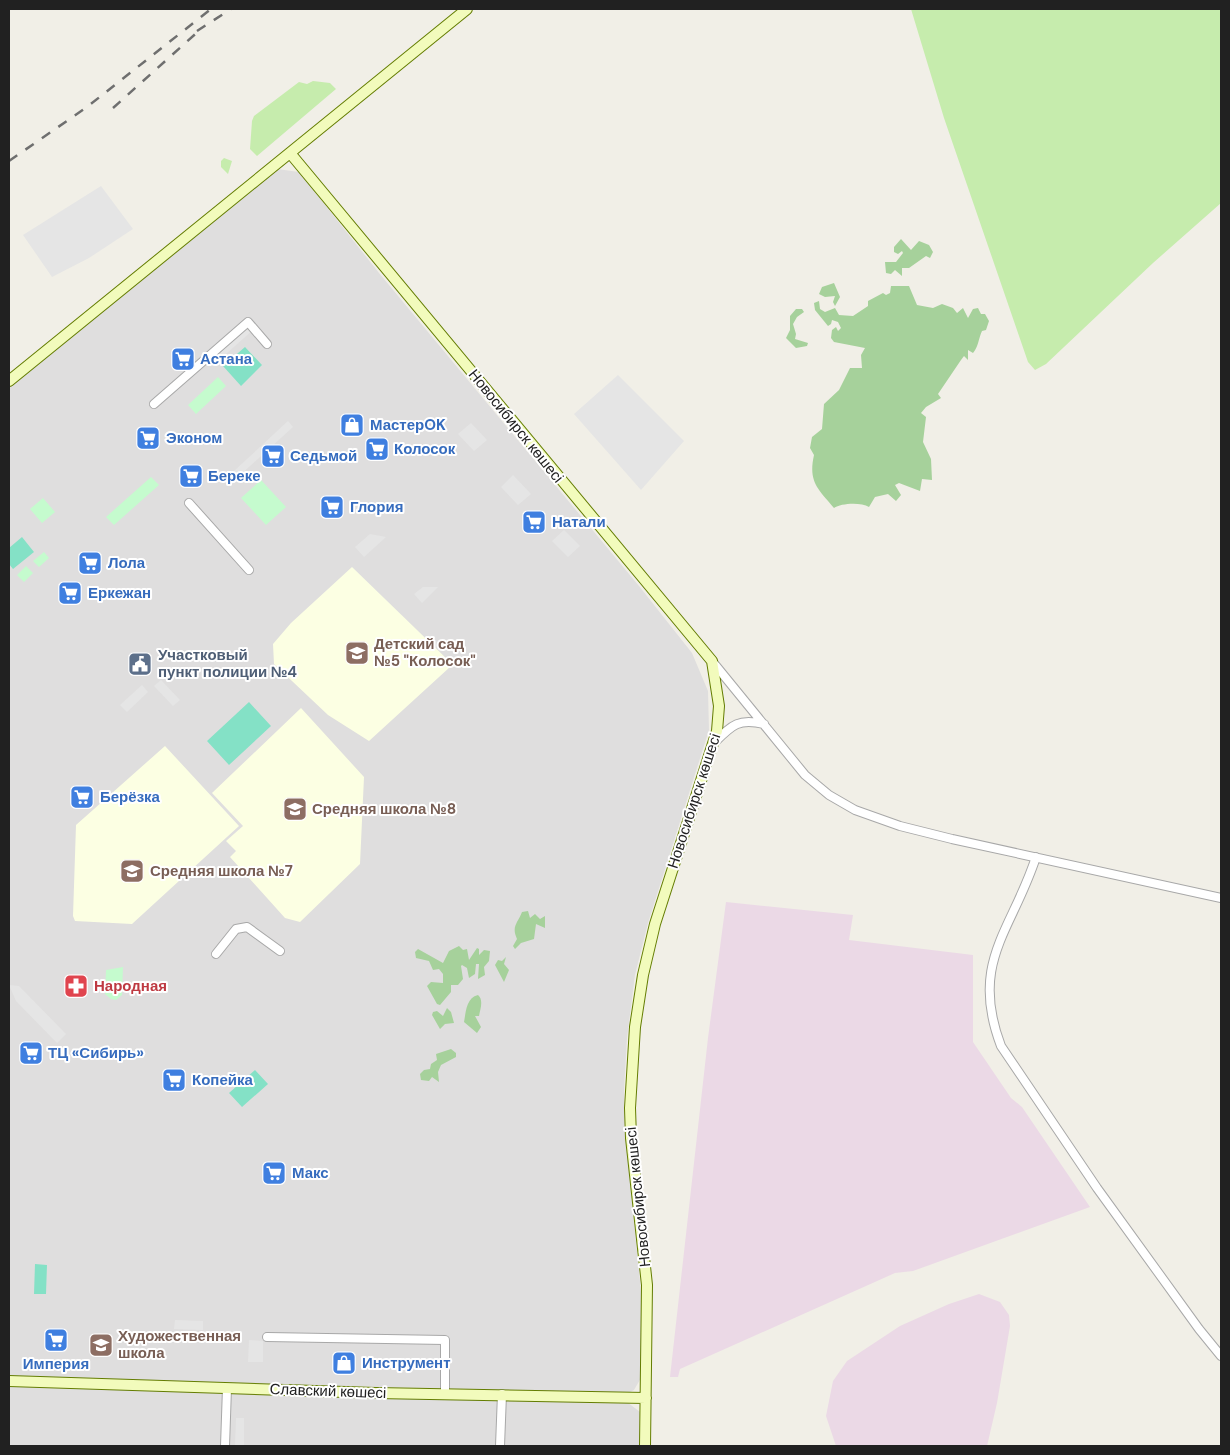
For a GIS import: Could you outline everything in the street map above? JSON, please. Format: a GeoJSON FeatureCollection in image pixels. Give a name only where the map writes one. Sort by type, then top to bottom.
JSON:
{"type":"FeatureCollection","features":[{"type":"Feature","properties":{"kind":"main road"},"geometry":{"type":"LineString","coordinates":[[9,380],[467,9]]}},
{"type":"Feature","properties":{"kind":"main road","name":"Новосибирск көшесі"},"geometry":{"type":"LineString","coordinates":[[290,153],[712,661],[719,706],[714,743],[691,806],[654,924],[642,975],[636,1018],[630,1108],[631,1138],[647,1285],[645,1446]]}},
{"type":"Feature","properties":{"kind":"main road","name":"Славский көшесі"},"geometry":{"type":"LineString","coordinates":[[9,1381],[646,1398]]}},
{"type":"Feature","properties":{"kind":"street"},"geometry":{"type":"LineString","coordinates":[[154,404],[248,322],[268,344]]}},
{"type":"Feature","properties":{"kind":"street"},"geometry":{"type":"LineString","coordinates":[[189,503],[249,570]]}},
{"type":"Feature","properties":{"kind":"street"},"geometry":{"type":"LineString","coordinates":[[712,661],[805,775],[829,795],[855,810],[900,826],[1221,898]]}},
{"type":"Feature","properties":{"kind":"street"},"geometry":{"type":"LineString","coordinates":[[714,743],[738,722],[748,721],[764,724]]}},
{"type":"Feature","properties":{"kind":"street"},"geometry":{"type":"LineString","coordinates":[[1036,857],[1028,883],[1003,930],[995,950],[989,978],[989,1002],[1001,1046],[1097,1188],[1199,1330],[1221,1356]]}},
{"type":"Feature","properties":{"kind":"street"},"geometry":{"type":"LineString","coordinates":[[216,954],[236,929],[247,927],[280,951]]}},
{"type":"Feature","properties":{"kind":"street"},"geometry":{"type":"LineString","coordinates":[[267,1337],[445,1340],[445,1394]]}},
{"type":"Feature","properties":{"kind":"street"},"geometry":{"type":"LineString","coordinates":[[225,1446],[227,1388]]}},
{"type":"Feature","properties":{"kind":"street"},"geometry":{"type":"LineString","coordinates":[[500,1446],[502,1394]]}},
{"type":"Feature","properties":{"kind":"shaded area"},"geometry":{"type":"Polygon","coordinates":[[[277,169],[299,172],[379,273],[639,586],[692,653],[708,691],[709,730],[648,923],[635,975],[627,1038],[624,1090],[625,1133],[642,1301],[641,1378],[634,1390],[628,1393],[9,1378],[9,385],[277,169]]]}},
{"type":"Feature","properties":{"kind":"shaded area"},"geometry":{"type":"Polygon","coordinates":[[[101,186],[133,229],[89,258],[52,277],[23,235],[101,186]]]}},
{"type":"Feature","properties":{"kind":"shaded area"},"geometry":{"type":"Polygon","coordinates":[[[248,322],[254,329],[217,362],[207,358],[248,322]]]}},
{"type":"Feature","properties":{"kind":"shaded area"},"geometry":{"type":"Polygon","coordinates":[[[618,375],[684,441],[641,490],[574,414],[618,375]]]}},
{"type":"Feature","properties":{"kind":"shaded area"},"geometry":{"type":"Polygon","coordinates":[[[288,421],[293,427],[239,476],[234,471],[288,421]]]}},
{"type":"Feature","properties":{"kind":"shaded area"},"geometry":{"type":"Polygon","coordinates":[[[471,423],[487,440],[474,451],[458,434],[471,423]]]}},
{"type":"Feature","properties":{"kind":"shaded area"},"geometry":{"type":"Polygon","coordinates":[[[513,475],[531,494],[518,505],[501,487],[513,475]]]}},
{"type":"Feature","properties":{"kind":"shaded area"},"geometry":{"type":"Polygon","coordinates":[[[564,530],[580,546],[568,557],[552,541],[564,530]]]}},
{"type":"Feature","properties":{"kind":"shaded area"},"geometry":{"type":"Polygon","coordinates":[[[370,534],[386,537],[364,557],[355,547],[370,534]]]}},
{"type":"Feature","properties":{"kind":"shaded area","name":"Детский сад №5 \"Колосок\""},"geometry":{"type":"Polygon","coordinates":[[[352,567],[449,661],[450,667],[369,741],[328,715],[274,664],[273,644],[291,623],[352,567]]]}},
{"type":"Feature","properties":{"kind":"shaded area"},"geometry":{"type":"Polygon","coordinates":[[[423,587],[438,587],[422,603],[414,594],[423,587]]]}},
{"type":"Feature","properties":{"kind":"shaded area"},"geometry":{"type":"Polygon","coordinates":[[[161,680],[180,700],[173,706],[154,686],[161,680]]]}},
{"type":"Feature","properties":{"kind":"shaded area"},"geometry":{"type":"Polygon","coordinates":[[[142,685],[148,692],[127,712],[120,705],[142,685]]]}},
{"type":"Feature","properties":{"kind":"shaded area","name":"Средняя школа №8"},"geometry":{"type":"Polygon","coordinates":[[[301,708],[364,777],[360,864],[300,922],[285,918],[230,857],[236,851],[226,841],[243,826],[212,793],[301,708]]]}},
{"type":"Feature","properties":{"kind":"shaded area","name":"Средняя школа №7"},"geometry":{"type":"Polygon","coordinates":[[[165,746],[239,826],[132,924],[75,921],[73,916],[76,825],[165,746]]]}},
{"type":"Feature","properties":{"kind":"shaded area"},"geometry":{"type":"Polygon","coordinates":[[[726,902],[853,915],[849,940],[973,955],[973,1042],[1011,1098],[1022,1107],[1090,1207],[913,1271],[895,1273],[680,1369],[678,1377],[670,1377],[708,1038],[726,902]]]}},
{"type":"Feature","properties":{"kind":"shaded area"},"geometry":{"type":"Polygon","coordinates":[[[9,985],[19,986],[66,1034],[57,1043],[16,1001],[9,985]]]}},
{"type":"Feature","properties":{"kind":"shaded area"},"geometry":{"type":"Polygon","coordinates":[[[979,1294],[1000,1302],[1009,1315],[1010,1326],[997,1403],[987,1446],[836,1446],[826,1416],[833,1381],[847,1361],[900,1326],[949,1304],[979,1294]]]}},
{"type":"Feature","properties":{"kind":"shaded area"},"geometry":{"type":"Polygon","coordinates":[[[175,1320],[203,1321],[203,1330],[174,1329],[175,1320]]]}},
{"type":"Feature","properties":{"kind":"shaded area"},"geometry":{"type":"Polygon","coordinates":[[[249,1340],[263,1341],[263,1362],[248,1362],[249,1340]]]}},
{"type":"Feature","properties":{"kind":"shaded area"},"geometry":{"type":"Polygon","coordinates":[[[9,1385],[627,1402],[640,1412],[639,1446],[9,1446],[9,1385]]]}},
{"type":"Feature","properties":{"kind":"shaded area"},"geometry":{"type":"Polygon","coordinates":[[[236,1418],[244,1418],[244,1446],[235,1446],[236,1418]]]}},
{"type":"Feature","properties":{"kind":"green space"},"geometry":{"type":"Polygon","coordinates":[[[911,9],[1221,9],[1221,203],[1153,263],[1046,364],[1035,370],[1028,362],[944,118],[911,9]]]}},
{"type":"Feature","properties":{"kind":"green space"},"geometry":{"type":"Polygon","coordinates":[[[313,81],[330,83],[336,89],[257,156],[250,149],[254,116],[299,82],[307,84],[313,81]]]}},
{"type":"Feature","properties":{"kind":"green space"},"geometry":{"type":"Polygon","coordinates":[[[224,158],[232,161],[228,174],[221,167],[221,161],[224,158]]]}},
{"type":"Feature","properties":{"kind":"green space"},"geometry":{"type":"Polygon","coordinates":[[[901,239],[911,250],[919,241],[929,245],[933,252],[930,258],[926,256],[909,268],[902,268],[902,276],[895,270],[891,274],[886,273],[885,262],[896,262],[903,253],[902,251],[898,254],[894,252],[894,247],[901,239]]]}},
{"type":"Feature","properties":{"kind":"green space"},"geometry":{"type":"Polygon","coordinates":[[[834,283],[840,297],[835,306],[833,302],[835,296],[825,297],[819,294],[822,287],[834,283]]]}},
{"type":"Feature","properties":{"kind":"green space"},"geometry":{"type":"Polygon","coordinates":[[[891,286],[909,286],[917,305],[933,308],[942,304],[953,308],[957,313],[963,308],[968,318],[973,309],[978,308],[981,314],[985,314],[989,321],[986,330],[982,331],[975,351],[973,353],[968,350],[968,360],[964,356],[938,394],[941,398],[926,407],[921,413],[926,417],[923,442],[931,459],[932,480],[922,479],[920,491],[899,483],[895,485],[901,495],[896,501],[888,494],[875,497],[869,507],[861,504],[851,504],[834,508],[819,490],[813,479],[812,464],[814,455],[810,448],[812,437],[822,429],[824,404],[839,390],[850,368],[862,368],[861,355],[865,348],[834,342],[831,338],[832,330],[836,327],[838,331],[841,328],[838,322],[832,320],[828,326],[815,310],[814,303],[819,301],[820,309],[825,312],[835,308],[839,315],[853,316],[868,306],[868,301],[883,293],[886,295],[890,293],[891,286]]]}},
{"type":"Feature","properties":{"kind":"green space"},"geometry":{"type":"Polygon","coordinates":[[[796,309],[802,309],[804,312],[797,317],[793,324],[796,334],[795,339],[808,343],[807,346],[796,348],[786,338],[790,330],[790,316],[796,309]]]}},
{"type":"Feature","properties":{"kind":"green space"},"geometry":{"type":"Polygon","coordinates":[[[245,347],[262,365],[241,386],[223,366],[245,347]]]}},
{"type":"Feature","properties":{"kind":"green space"},"geometry":{"type":"Polygon","coordinates":[[[218,377],[226,386],[196,414],[188,405],[218,377]]]}},
{"type":"Feature","properties":{"kind":"green space"},"geometry":{"type":"Polygon","coordinates":[[[151,477],[159,485],[114,525],[106,517],[151,477]]]}},
{"type":"Feature","properties":{"kind":"green space"},"geometry":{"type":"Polygon","coordinates":[[[261,480],[286,507],[266,525],[241,498],[261,480]]]}},
{"type":"Feature","properties":{"kind":"green space"},"geometry":{"type":"Polygon","coordinates":[[[43,498],[55,512],[42,523],[30,509],[43,498]]]}},
{"type":"Feature","properties":{"kind":"green space"},"geometry":{"type":"Polygon","coordinates":[[[22,537],[34,552],[13,569],[9,564],[9,548],[22,537]]]}},
{"type":"Feature","properties":{"kind":"green space"},"geometry":{"type":"Polygon","coordinates":[[[44,552],[49,558],[39,567],[33,561],[44,552]]]}},
{"type":"Feature","properties":{"kind":"green space"},"geometry":{"type":"Polygon","coordinates":[[[26,566],[33,573],[24,582],[17,575],[26,566]]]}},
{"type":"Feature","properties":{"kind":"green space"},"geometry":{"type":"Polygon","coordinates":[[[249,702],[271,726],[229,765],[207,741],[249,702]]]}},
{"type":"Feature","properties":{"kind":"green space"},"geometry":{"type":"Polygon","coordinates":[[[528,911],[530,918],[535,914],[540,919],[545,916],[545,928],[536,924],[534,939],[521,943],[515,949],[513,946],[517,939],[515,935],[516,925],[522,912],[528,911]]]}},
{"type":"Feature","properties":{"kind":"green space"},"geometry":{"type":"Polygon","coordinates":[[[459,946],[463,950],[467,949],[469,960],[477,948],[479,949],[479,955],[484,950],[490,951],[489,961],[484,967],[485,975],[478,979],[479,964],[476,964],[475,974],[469,978],[467,968],[462,965],[463,979],[458,985],[451,985],[451,992],[440,1005],[437,1004],[427,986],[431,982],[443,983],[443,974],[439,969],[433,970],[429,961],[416,958],[415,952],[418,949],[443,963],[449,951],[459,946]]]}},
{"type":"Feature","properties":{"kind":"green space"},"geometry":{"type":"Polygon","coordinates":[[[506,957],[504,964],[509,970],[504,982],[495,965],[498,960],[502,961],[506,957]]]}},
{"type":"Feature","properties":{"kind":"green space"},"geometry":{"type":"Polygon","coordinates":[[[123,967],[122,995],[116,1000],[111,999],[105,994],[106,970],[123,967]]]}},
{"type":"Feature","properties":{"kind":"green space"},"geometry":{"type":"Polygon","coordinates":[[[478,995],[481,1005],[479,1016],[475,1016],[481,1027],[477,1033],[464,1022],[469,1002],[478,995]]]}},
{"type":"Feature","properties":{"kind":"green space"},"geometry":{"type":"Polygon","coordinates":[[[447,1008],[451,1012],[454,1023],[445,1024],[440,1029],[432,1015],[433,1012],[437,1011],[443,1016],[447,1008]]]}},
{"type":"Feature","properties":{"kind":"green space"},"geometry":{"type":"Polygon","coordinates":[[[451,1049],[456,1053],[456,1057],[441,1065],[438,1072],[439,1082],[432,1077],[429,1081],[421,1080],[420,1074],[424,1070],[430,1069],[431,1064],[437,1060],[436,1054],[451,1049]]]}},
{"type":"Feature","properties":{"kind":"green space"},"geometry":{"type":"Polygon","coordinates":[[[255,1070],[268,1084],[242,1107],[229,1093],[255,1070]]]}},
{"type":"Feature","properties":{"kind":"green space"},"geometry":{"type":"Polygon","coordinates":[[[35,1264],[47,1265],[46,1294],[34,1294],[35,1264]]]}},
{"type":"Feature","properties":{"kind":"railway"},"geometry":{"type":"LineString","coordinates":[[9,161],[87,107],[211,9]]}},
{"type":"Feature","properties":{"kind":"railway"},"geometry":{"type":"LineString","coordinates":[[197,31],[231,9]]}},
{"type":"Feature","properties":{"kind":"railway"},"geometry":{"type":"LineString","coordinates":[[113,108],[202,28]]}},
{"type":"Feature","properties":{"kind":"place","name":"Астана"},"geometry":{"type":"Point","coordinates":[183,359]}},
{"type":"Feature","properties":{"kind":"place","name":"МастерOK"},"geometry":{"type":"Point","coordinates":[352,425]}},
{"type":"Feature","properties":{"kind":"place","name":"Эконом"},"geometry":{"type":"Point","coordinates":[148,438]}},
{"type":"Feature","properties":{"kind":"place","name":"Колосок"},"geometry":{"type":"Point","coordinates":[377,449]}},
{"type":"Feature","properties":{"kind":"place","name":"Седьмой"},"geometry":{"type":"Point","coordinates":[273,456]}},
{"type":"Feature","properties":{"kind":"place","name":"Береке"},"geometry":{"type":"Point","coordinates":[191,476]}},
{"type":"Feature","properties":{"kind":"place","name":"Глория"},"geometry":{"type":"Point","coordinates":[332,507]}},
{"type":"Feature","properties":{"kind":"place","name":"Натали"},"geometry":{"type":"Point","coordinates":[534,522]}},
{"type":"Feature","properties":{"kind":"place","name":"Лола"},"geometry":{"type":"Point","coordinates":[90,563]}},
{"type":"Feature","properties":{"kind":"place","name":"Еркежан"},"geometry":{"type":"Point","coordinates":[70,593]}},
{"type":"Feature","properties":{"kind":"place","name":"Детский сад №5 \"Колосок\""},"geometry":{"type":"Point","coordinates":[357,653]}},
{"type":"Feature","properties":{"kind":"place","name":"Участковый пункт полиции №4"},"geometry":{"type":"Point","coordinates":[140,664]}},
{"type":"Feature","properties":{"kind":"place","name":"Берёзка"},"geometry":{"type":"Point","coordinates":[82,797]}},
{"type":"Feature","properties":{"kind":"place","name":"Средняя школа №8"},"geometry":{"type":"Point","coordinates":[295,809]}},
{"type":"Feature","properties":{"kind":"place","name":"Средняя школа №7"},"geometry":{"type":"Point","coordinates":[132,871]}},
{"type":"Feature","properties":{"kind":"place","name":"Народная"},"geometry":{"type":"Point","coordinates":[76,986]}},
{"type":"Feature","properties":{"kind":"place","name":"ТЦ «Сибирь»"},"geometry":{"type":"Point","coordinates":[31,1053]}},
{"type":"Feature","properties":{"kind":"place","name":"Копейка"},"geometry":{"type":"Point","coordinates":[174,1080]}},
{"type":"Feature","properties":{"kind":"place","name":"Макс"},"geometry":{"type":"Point","coordinates":[274,1173]}},
{"type":"Feature","properties":{"kind":"place","name":"Империя"},"geometry":{"type":"Point","coordinates":[56,1340]}},
{"type":"Feature","properties":{"kind":"place","name":"Художественная школа"},"geometry":{"type":"Point","coordinates":[101,1345]}},
{"type":"Feature","properties":{"kind":"place","name":"Инструмент"},"geometry":{"type":"Point","coordinates":[344,1363]}}]}
